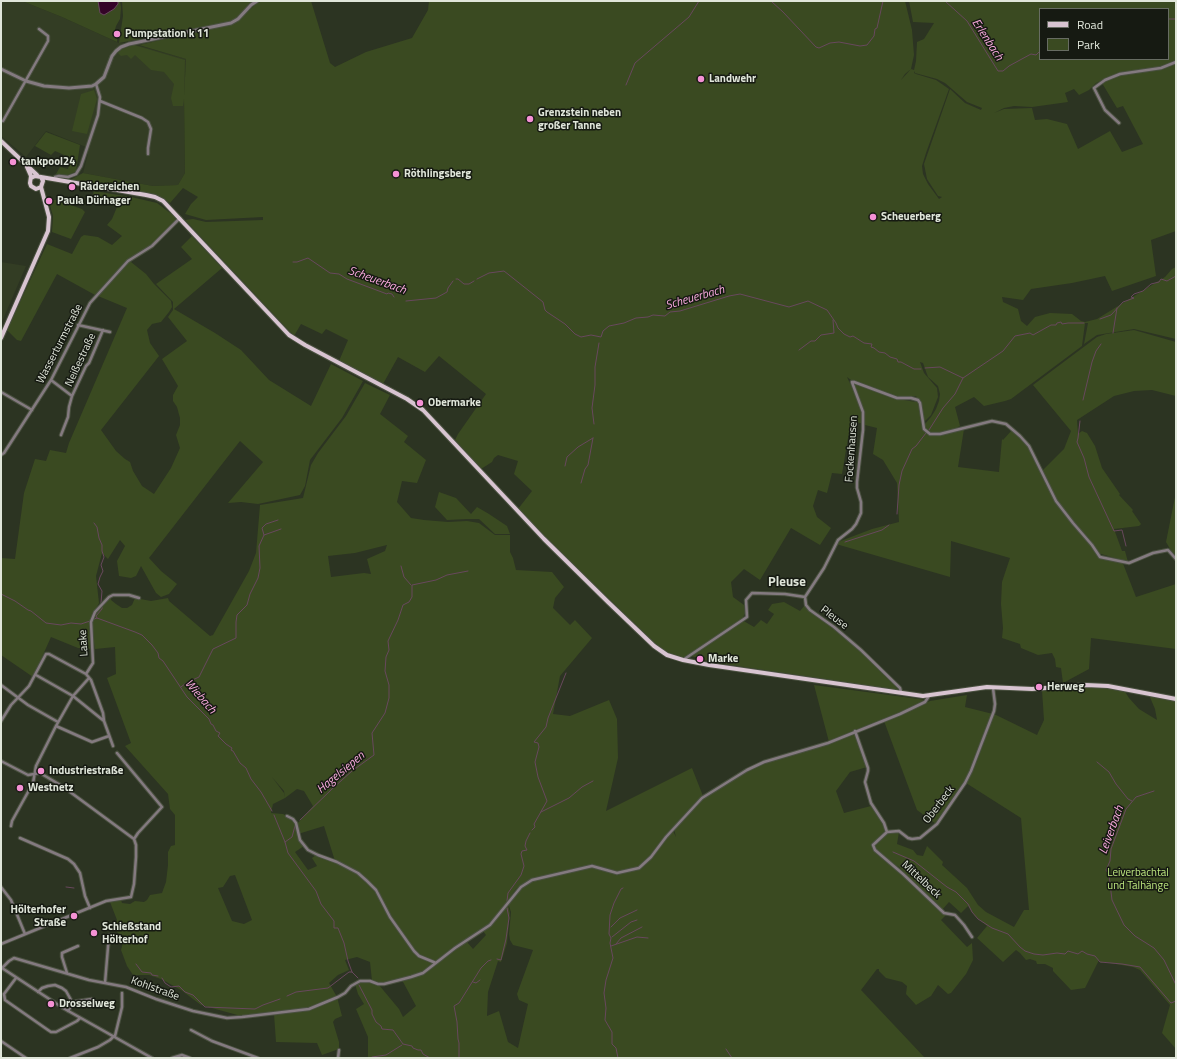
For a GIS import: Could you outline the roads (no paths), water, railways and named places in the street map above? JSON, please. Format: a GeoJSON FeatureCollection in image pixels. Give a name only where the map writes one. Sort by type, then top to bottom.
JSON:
{"type":"FeatureCollection","features":[{"type":"Feature","properties":{"kind":"main road"},"geometry":{"type":"LineString","coordinates":[[1,141],[39,176],[53,180],[155,197],[165,203],[286,331],[298,341],[407,399],[423,410],[517,511],[608,602],[660,651],[671,657],[734,668],[929,696],[978,688],[1032,689],[1093,685],[1108,686],[1176,699]]}},
{"type":"Feature","properties":{"kind":"main road"},"geometry":{"type":"LineString","coordinates":[[28,167],[31,178],[31,186],[36,189],[43,198]]}},
{"type":"Feature","properties":{"kind":"main road"},"geometry":{"type":"LineString","coordinates":[[31,178],[39,176]]}},
{"type":"Feature","properties":{"kind":"main road"},"geometry":{"type":"LineString","coordinates":[[1,338],[48,231],[49,217],[43,198],[42,185],[39,176]]}},
{"type":"Feature","properties":{"kind":"main road"},"geometry":{"type":"LineString","coordinates":[[36,189],[53,180]]}},
{"type":"Feature","properties":{"kind":"street"},"geometry":{"type":"LineString","coordinates":[[1,69],[26,81],[60,88],[82,88],[96,84],[104,77],[112,56],[119,48],[129,44],[230,23],[238,20],[251,5],[257,1]]}},
{"type":"Feature","properties":{"kind":"street"},"geometry":{"type":"LineString","coordinates":[[3,121],[48,39],[47,34],[39,29]]}},
{"type":"Feature","properties":{"kind":"street"},"geometry":{"type":"LineString","coordinates":[[1118,123],[1105,110],[1094,88],[1106,80],[1120,74],[1161,68],[1176,62]]}},
{"type":"Feature","properties":{"kind":"street"},"geometry":{"type":"LineString","coordinates":[[53,180],[55,177],[72,176],[79,171],[95,128],[100,101],[100,92],[96,84]]}},
{"type":"Feature","properties":{"kind":"street"},"geometry":{"type":"LineString","coordinates":[[100,101],[142,118],[148,122],[151,129],[148,154]]}},
{"type":"Feature","properties":{"kind":"street","name":"Wasserturmstraße"},"geometry":{"type":"LineString","coordinates":[[1,456],[51,380],[90,303],[126,264],[152,246],[180,218]]}},
{"type":"Feature","properties":{"kind":"street"},"geometry":{"type":"LineString","coordinates":[[78,325],[110,332]]}},
{"type":"Feature","properties":{"kind":"street","name":"Neißestraße"},"geometry":{"type":"LineString","coordinates":[[61,435],[68,417],[68,407],[72,396],[86,366],[89,363],[103,330]]}},
{"type":"Feature","properties":{"kind":"street","name":"Neißestraße"},"geometry":{"type":"LineString","coordinates":[[51,380],[72,396]]}},
{"type":"Feature","properties":{"kind":"street","name":"Fockenhausen"},"geometry":{"type":"LineString","coordinates":[[805,597],[824,568],[838,540],[852,529],[861,513],[861,502],[857,482],[864,412],[852,382],[897,398],[911,398],[918,400],[920,403],[923,427],[926,432],[932,434],[940,434],[992,421],[1006,424],[1020,436],[1028,446],[1056,501],[1100,557],[1130,564],[1153,553],[1168,550],[1176,559]]}},
{"type":"Feature","properties":{"kind":"street"},"geometry":{"type":"LineString","coordinates":[[1,392],[32,410]]}},
{"type":"Feature","properties":{"kind":"street"},"geometry":{"type":"LineString","coordinates":[[683,660],[747,617],[746,600],[752,593],[785,594],[805,597]]}},
{"type":"Feature","properties":{"kind":"street","name":"Laake"},"geometry":{"type":"LineString","coordinates":[[86,674],[94,660],[91,626],[92,618],[95,612],[109,597],[115,594],[139,598]]}},
{"type":"Feature","properties":{"kind":"street","name":"Pleuse"},"geometry":{"type":"LineString","coordinates":[[805,597],[806,605],[810,610],[834,627],[866,654],[900,688],[901,693]]}},
{"type":"Feature","properties":{"kind":"street"},"geometry":{"type":"LineString","coordinates":[[1,722],[8,709],[19,698],[36,676],[46,654],[49,654],[86,674],[90,678],[113,746]]}},
{"type":"Feature","properties":{"kind":"street"},"geometry":{"type":"LineString","coordinates":[[36,676],[73,696],[104,721]]}},
{"type":"Feature","properties":{"kind":"street"},"geometry":{"type":"LineString","coordinates":[[12,826],[12,821],[33,783],[36,766],[58,722],[73,696],[90,678]]}},
{"type":"Feature","properties":{"kind":"street"},"geometry":{"type":"LineString","coordinates":[[1,685],[28,705],[58,722]]}},
{"type":"Feature","properties":{"kind":"street","name":"Oberbeck"},"geometry":{"type":"LineString","coordinates":[[887,832],[899,831],[908,838],[917,839],[924,836],[937,824],[966,782],[976,761],[994,711],[995,704],[993,688]]}},
{"type":"Feature","properties":{"kind":"street"},"geometry":{"type":"LineString","coordinates":[[287,816],[293,819],[296,823],[300,840],[308,850],[354,870],[367,880],[376,890],[390,917],[414,951],[419,956],[436,964],[455,948],[490,925],[524,884],[536,878],[592,866],[617,873],[639,868],[651,857],[667,835],[684,819],[702,798],[708,794],[759,764],[824,744],[909,710],[926,701],[929,696]]}},
{"type":"Feature","properties":{"kind":"street"},"geometry":{"type":"LineString","coordinates":[[56,726],[92,742],[109,736]]}},
{"type":"Feature","properties":{"kind":"street"},"geometry":{"type":"LineString","coordinates":[[855,731],[868,768],[865,782],[869,799],[884,823],[887,832]]}},
{"type":"Feature","properties":{"kind":"street"},"geometry":{"type":"LineString","coordinates":[[117,753],[162,807],[138,833],[134,840]]}},
{"type":"Feature","properties":{"kind":"street"},"geometry":{"type":"LineString","coordinates":[[1,760],[28,775],[40,773],[62,786],[134,840],[136,845],[134,884],[131,897],[110,900],[1,944]]}},
{"type":"Feature","properties":{"kind":"street","name":"Mittelbeck"},"geometry":{"type":"LineString","coordinates":[[887,832],[873,845],[874,850],[903,874],[944,913],[955,915],[972,937]]}},
{"type":"Feature","properties":{"kind":"street"},"geometry":{"type":"LineString","coordinates":[[20,838],[68,859],[74,864],[80,873],[90,908]]}},
{"type":"Feature","properties":{"kind":"street"},"geometry":{"type":"LineString","coordinates":[[68,859],[73,856]]}},
{"type":"Feature","properties":{"kind":"street"},"geometry":{"type":"LineString","coordinates":[[1,887],[11,900],[25,934]]}},
{"type":"Feature","properties":{"kind":"street"},"geometry":{"type":"LineString","coordinates":[[105,983],[109,935]]}},
{"type":"Feature","properties":{"kind":"street"},"geometry":{"type":"LineString","coordinates":[[68,974],[62,953],[78,946]]}},
{"type":"Feature","properties":{"kind":"street","name":"Kohlstraße"},"geometry":{"type":"LineString","coordinates":[[2,967],[14,958],[89,980],[126,987],[160,1001],[193,1011],[227,1018],[309,1009],[342,994],[358,982],[370,981],[378,984],[384,984],[423,973],[436,964]]}},
{"type":"Feature","properties":{"kind":"street"},"geometry":{"type":"LineString","coordinates":[[2,967],[16,978],[68,1011],[152,1058]]}},
{"type":"Feature","properties":{"kind":"street"},"geometry":{"type":"LineString","coordinates":[[16,978],[4,994],[4,998],[51,1032],[56,1032],[80,1018]]}},
{"type":"Feature","properties":{"kind":"street"},"geometry":{"type":"LineString","coordinates":[[38,992],[42,988],[48,986],[58,986],[66,991],[72,1002]]}},
{"type":"Feature","properties":{"kind":"street"},"geometry":{"type":"LineString","coordinates":[[70,1058],[98,1048],[114,1036],[122,1007],[122,993]]}},
{"type":"Feature","properties":{"kind":"street"},"geometry":{"type":"LineString","coordinates":[[72,1002],[92,1000],[95,1001],[96,1005]]}},
{"type":"Feature","properties":{"kind":"street"},"geometry":{"type":"LineString","coordinates":[[68,1011],[72,1002]]}},
{"type":"Feature","properties":{"kind":"street"},"geometry":{"type":"LineString","coordinates":[[191,1030],[212,1041],[258,1058]]}},
{"type":"Feature","properties":{"kind":"street"},"geometry":{"type":"LineString","coordinates":[[1,1041],[26,1058]]}},
{"type":"Feature","properties":{"kind":"street"},"geometry":{"type":"LineString","coordinates":[[338,1058],[340,1050]]}},
{"type":"Feature","properties":{"kind":"street"},"geometry":{"type":"LineString","coordinates":[[172,1058],[182,1055],[190,1058]]}},
{"type":"Feature","properties":{"kind":"waterway"},"geometry":{"type":"LineString","coordinates":[[626,85],[635,63],[689,17],[699,1]]}},
{"type":"Feature","properties":{"kind":"waterway","name":"Erlenbach"},"geometry":{"type":"LineString","coordinates":[[771,1],[816,47],[819,48],[830,43],[839,42],[860,46],[867,45],[874,36],[875,29],[877,28],[883,1]]}},
{"type":"Feature","properties":{"kind":"waterway","name":"Erlenbach"},"geometry":{"type":"LineString","coordinates":[[945,1],[967,21],[998,71],[1003,71],[1031,54],[1036,55],[1039,52]]}},
{"type":"Feature","properties":{"kind":"waterway","name":"Erlenbach"},"geometry":{"type":"LineString","coordinates":[[1169,19],[1176,19]]}},
{"type":"Feature","properties":{"kind":"waterway","name":"Scheuerbach"},"geometry":{"type":"LineString","coordinates":[[293,262],[308,258],[330,273],[339,274],[347,279],[387,294],[392,294],[394,297]]}},
{"type":"Feature","properties":{"kind":"waterway","name":"Scheuerbach"},"geometry":{"type":"LineString","coordinates":[[477,279],[489,273],[504,271],[543,302],[547,312],[581,337],[591,335],[601,337],[603,331],[609,326],[624,323],[636,318],[653,315],[665,316],[670,312],[680,311],[740,294],[789,307],[808,301],[827,310],[838,328],[844,334],[850,337],[853,336],[864,343],[872,344],[871,347],[897,359],[898,362],[901,362],[914,369],[921,369]]}},
{"type":"Feature","properties":{"kind":"waterway","name":"Scheuerbach"},"geometry":{"type":"LineString","coordinates":[[1100,319],[1111,315],[1123,302],[1134,298],[1131,297],[1134,294],[1143,291],[1151,284],[1159,282],[1161,279],[1167,281],[1176,276]]}},
{"type":"Feature","properties":{"kind":"waterway","name":"Scheuerbach"},"geometry":{"type":"LineString","coordinates":[[456,279],[464,284],[469,284],[474,281]]}},
{"type":"Feature","properties":{"kind":"waterway","name":"Scheuerbach"},"geometry":{"type":"LineString","coordinates":[[406,301],[436,298],[447,292],[453,281]]}},
{"type":"Feature","properties":{"kind":"waterway"},"geometry":{"type":"LineString","coordinates":[[1113,333],[1117,308]]}},
{"type":"Feature","properties":{"kind":"waterway"},"geometry":{"type":"LineString","coordinates":[[799,350],[811,341],[815,341],[821,335],[834,333],[833,320]]}},
{"type":"Feature","properties":{"kind":"waterway","name":"Scheuerbach"},"geometry":{"type":"LineString","coordinates":[[925,368],[940,367],[963,378],[1003,351],[1015,336],[1030,333],[1033,335],[1051,325],[1056,325],[1057,323],[1061,322],[1062,324],[1084,323]]}},
{"type":"Feature","properties":{"kind":"waterway"},"geometry":{"type":"LineString","coordinates":[[594,424],[592,408],[595,385],[595,367],[599,343]]}},
{"type":"Feature","properties":{"kind":"waterway"},"geometry":{"type":"LineString","coordinates":[[1083,400],[1092,362],[1096,351],[1101,344]]}},
{"type":"Feature","properties":{"kind":"waterway"},"geometry":{"type":"LineString","coordinates":[[929,430],[943,408],[955,394],[963,378]]}},
{"type":"Feature","properties":{"kind":"waterway"},"geometry":{"type":"LineString","coordinates":[[1080,421],[1077,442],[1084,458],[1089,477],[1114,531],[1122,530],[1126,546]]}},
{"type":"Feature","properties":{"kind":"waterway"},"geometry":{"type":"LineString","coordinates":[[897,514],[899,485],[902,471],[912,449],[926,433]]}},
{"type":"Feature","properties":{"kind":"waterway"},"geometry":{"type":"LineString","coordinates":[[565,466],[567,457],[578,447],[593,438]]}},
{"type":"Feature","properties":{"kind":"waterway"},"geometry":{"type":"LineString","coordinates":[[581,483],[585,469],[588,465],[593,438]]}},
{"type":"Feature","properties":{"kind":"waterway"},"geometry":{"type":"LineString","coordinates":[[264,535],[262,528],[266,524],[278,520]]}},
{"type":"Feature","properties":{"kind":"waterway"},"geometry":{"type":"LineString","coordinates":[[94,523],[97,527],[104,557],[101,565],[103,571],[98,584],[102,591],[101,603]]}},
{"type":"Feature","properties":{"kind":"waterway"},"geometry":{"type":"LineString","coordinates":[[845,542],[882,530],[889,525]]}},
{"type":"Feature","properties":{"kind":"waterway"},"geometry":{"type":"LineString","coordinates":[[181,687],[199,677],[213,649],[236,638],[237,615],[247,605],[250,594],[258,578],[260,568],[259,546],[264,535],[281,529]]}},
{"type":"Feature","properties":{"kind":"waterway"},"geometry":{"type":"LineString","coordinates":[[401,566],[404,577],[411,585]]}},
{"type":"Feature","properties":{"kind":"waterway","name":"Hagelsiepen"},"geometry":{"type":"LineString","coordinates":[[300,820],[352,771],[374,755],[372,733],[385,713],[389,698],[389,685],[385,671],[386,657],[389,650],[388,641],[403,605],[409,602],[412,597],[412,585],[436,580],[447,575],[468,571]]}},
{"type":"Feature","properties":{"kind":"waterway","name":"Wiebach"},"geometry":{"type":"LineString","coordinates":[[1,594],[31,611],[46,623],[61,625],[71,623],[81,624],[90,621]]}},
{"type":"Feature","properties":{"kind":"waterway"},"geometry":{"type":"LineString","coordinates":[[97,618],[96,616],[102,609],[102,606]]}},
{"type":"Feature","properties":{"kind":"waterway","name":"Wiebach"},"geometry":{"type":"LineString","coordinates":[[94,619],[97,618],[142,635],[152,645],[158,653],[159,658],[163,661],[187,697],[209,719],[216,731],[220,733],[218,736],[232,748],[231,750],[240,763],[246,768],[251,779],[261,792],[272,811]]}},
{"type":"Feature","properties":{"kind":"waterway"},"geometry":{"type":"LineString","coordinates":[[532,830],[535,827],[534,824],[547,801],[538,777],[535,762],[539,747],[538,743],[534,742],[546,727],[548,718],[566,673]]}},
{"type":"Feature","properties":{"kind":"waterway"},"geometry":{"type":"LineString","coordinates":[[1097,762],[1109,772],[1116,784],[1128,799],[1132,801]]}},
{"type":"Feature","properties":{"kind":"waterway"},"geometry":{"type":"LineString","coordinates":[[541,812],[569,798],[582,787],[593,781]]}},
{"type":"Feature","properties":{"kind":"waterway","name":"Leiverbach"},"geometry":{"type":"LineString","coordinates":[[1154,791],[1136,797],[1126,809],[1111,849],[1110,861],[1106,870],[1109,875],[1112,900],[1124,925],[1135,936],[1154,948],[1164,960],[1176,985]]}},
{"type":"Feature","properties":{"kind":"waterway","name":"Wiebach"},"geometry":{"type":"LineString","coordinates":[[274,815],[288,853],[316,891],[321,904],[334,921],[334,928],[338,928],[352,972],[358,978]]}},
{"type":"Feature","properties":{"kind":"waterway","name":"Hagelsiepen"},"geometry":{"type":"LineString","coordinates":[[285,842],[292,837],[295,826]]}},
{"type":"Feature","properties":{"kind":"waterway"},"geometry":{"type":"LineString","coordinates":[[507,901],[508,893],[521,875],[524,866],[521,854],[522,851],[527,850],[525,846],[530,833]]}},
{"type":"Feature","properties":{"kind":"waterway"},"geometry":{"type":"LineString","coordinates":[[893,852],[914,861],[947,887],[956,892],[968,904],[978,919],[992,928],[1008,934],[1025,951],[1043,955],[1057,953],[1065,954],[1068,951],[1078,954],[1082,951],[1095,956],[1100,962],[1140,967],[1171,1003],[1176,1001]]}},
{"type":"Feature","properties":{"kind":"waterway"},"geometry":{"type":"LineString","coordinates":[[66,887],[74,888]]}},
{"type":"Feature","properties":{"kind":"waterway"},"geometry":{"type":"LineString","coordinates":[[618,1058],[616,1048],[612,1044],[612,1032],[605,1020],[606,1008],[604,993],[606,980],[613,958],[610,943],[611,938],[609,934],[610,915],[614,903],[621,889],[623,888]]}},
{"type":"Feature","properties":{"kind":"waterway"},"geometry":{"type":"LineString","coordinates":[[497,959],[501,960],[506,939],[509,918],[507,908]]}},
{"type":"Feature","properties":{"kind":"waterway"},"geometry":{"type":"LineString","coordinates":[[611,927],[620,918],[637,910]]}},
{"type":"Feature","properties":{"kind":"waterway"},"geometry":{"type":"LineString","coordinates":[[612,937],[631,922],[637,920]]}},
{"type":"Feature","properties":{"kind":"waterway"},"geometry":{"type":"LineString","coordinates":[[616,944],[621,938],[642,927]]}},
{"type":"Feature","properties":{"kind":"waterway"},"geometry":{"type":"LineString","coordinates":[[611,946],[637,937],[648,938]]}},
{"type":"Feature","properties":{"kind":"waterway"},"geometry":{"type":"LineString","coordinates":[[459,1058],[457,1022],[454,1006],[459,1003],[481,968],[491,960]]}},
{"type":"Feature","properties":{"kind":"waterway"},"geometry":{"type":"LineString","coordinates":[[136,964],[142,972],[151,973],[152,975],[158,976]]}},
{"type":"Feature","properties":{"kind":"waterway"},"geometry":{"type":"LineString","coordinates":[[287,996],[296,992],[328,988],[349,972],[352,972]]}},
{"type":"Feature","properties":{"kind":"waterway"},"geometry":{"type":"LineString","coordinates":[[162,978],[165,983],[171,987],[179,986],[185,992],[193,995],[205,1007],[255,1009],[280,999]]}},
{"type":"Feature","properties":{"kind":"waterway"},"geometry":{"type":"LineString","coordinates":[[473,982],[476,983],[480,980]]}},
{"type":"Feature","properties":{"kind":"waterway","name":"Wiebach"},"geometry":{"type":"LineString","coordinates":[[359,985],[372,1010],[372,1014],[376,1022],[382,1029],[393,1030],[403,1044],[421,1050],[423,1054],[430,1058]]}},
{"type":"Feature","properties":{"kind":"waterway"},"geometry":{"type":"LineString","coordinates":[[372,1057],[386,1055],[402,1045]]}},
{"type":"Feature","properties":{"kind":"waterway"},"geometry":{"type":"LineString","coordinates":[[726,1049],[732,1058]]}},
{"type":"Feature","properties":{"kind":"place","name":"Pumpstation k 11"},"geometry":{"type":"Point","coordinates":[117,34]}},
{"type":"Feature","properties":{"kind":"place","name":"Landwehr"},"geometry":{"type":"Point","coordinates":[701,79]}},
{"type":"Feature","properties":{"kind":"place","name":"Grenzstein neben großer Tanne"},"geometry":{"type":"Point","coordinates":[530,119]}},
{"type":"Feature","properties":{"kind":"place","name":"tankpool24"},"geometry":{"type":"Point","coordinates":[13,162]}},
{"type":"Feature","properties":{"kind":"place","name":"Röthlingsberg"},"geometry":{"type":"Point","coordinates":[396,174]}},
{"type":"Feature","properties":{"kind":"place","name":"Rädereichen"},"geometry":{"type":"Point","coordinates":[72,187]}},
{"type":"Feature","properties":{"kind":"place","name":"Paula Dürhager"},"geometry":{"type":"Point","coordinates":[49,201]}},
{"type":"Feature","properties":{"kind":"place","name":"Scheuerberg"},"geometry":{"type":"Point","coordinates":[873,217]}},
{"type":"Feature","properties":{"kind":"place","name":"Obermarke"},"geometry":{"type":"Point","coordinates":[420,403]}},
{"type":"Feature","properties":{"kind":"place","name":"Marke"},"geometry":{"type":"Point","coordinates":[700,659]}},
{"type":"Feature","properties":{"kind":"place","name":"Herweg"},"geometry":{"type":"Point","coordinates":[1039,687]}},
{"type":"Feature","properties":{"kind":"place","name":"Industriestraße"},"geometry":{"type":"Point","coordinates":[41,771]}},
{"type":"Feature","properties":{"kind":"place","name":"Westnetz"},"geometry":{"type":"Point","coordinates":[20,788]}},
{"type":"Feature","properties":{"kind":"place","name":"Hölterhofer Straße"},"geometry":{"type":"Point","coordinates":[74,916]}},
{"type":"Feature","properties":{"kind":"place","name":"Schießstand Hölterhof"},"geometry":{"type":"Point","coordinates":[94,933]}},
{"type":"Feature","properties":{"kind":"place","name":"Drosselweg"},"geometry":{"type":"Point","coordinates":[51,1004]}},
{"type":"Feature","properties":{"kind":"district","name":"Pleuse"},"geometry":{"type":"Point","coordinates":[787,583]}},
{"type":"Feature","properties":{"kind":"park label","name":"Leiverbachtal und Talhänge"},"geometry":{"type":"Point","coordinates":[1138,879]}}]}
